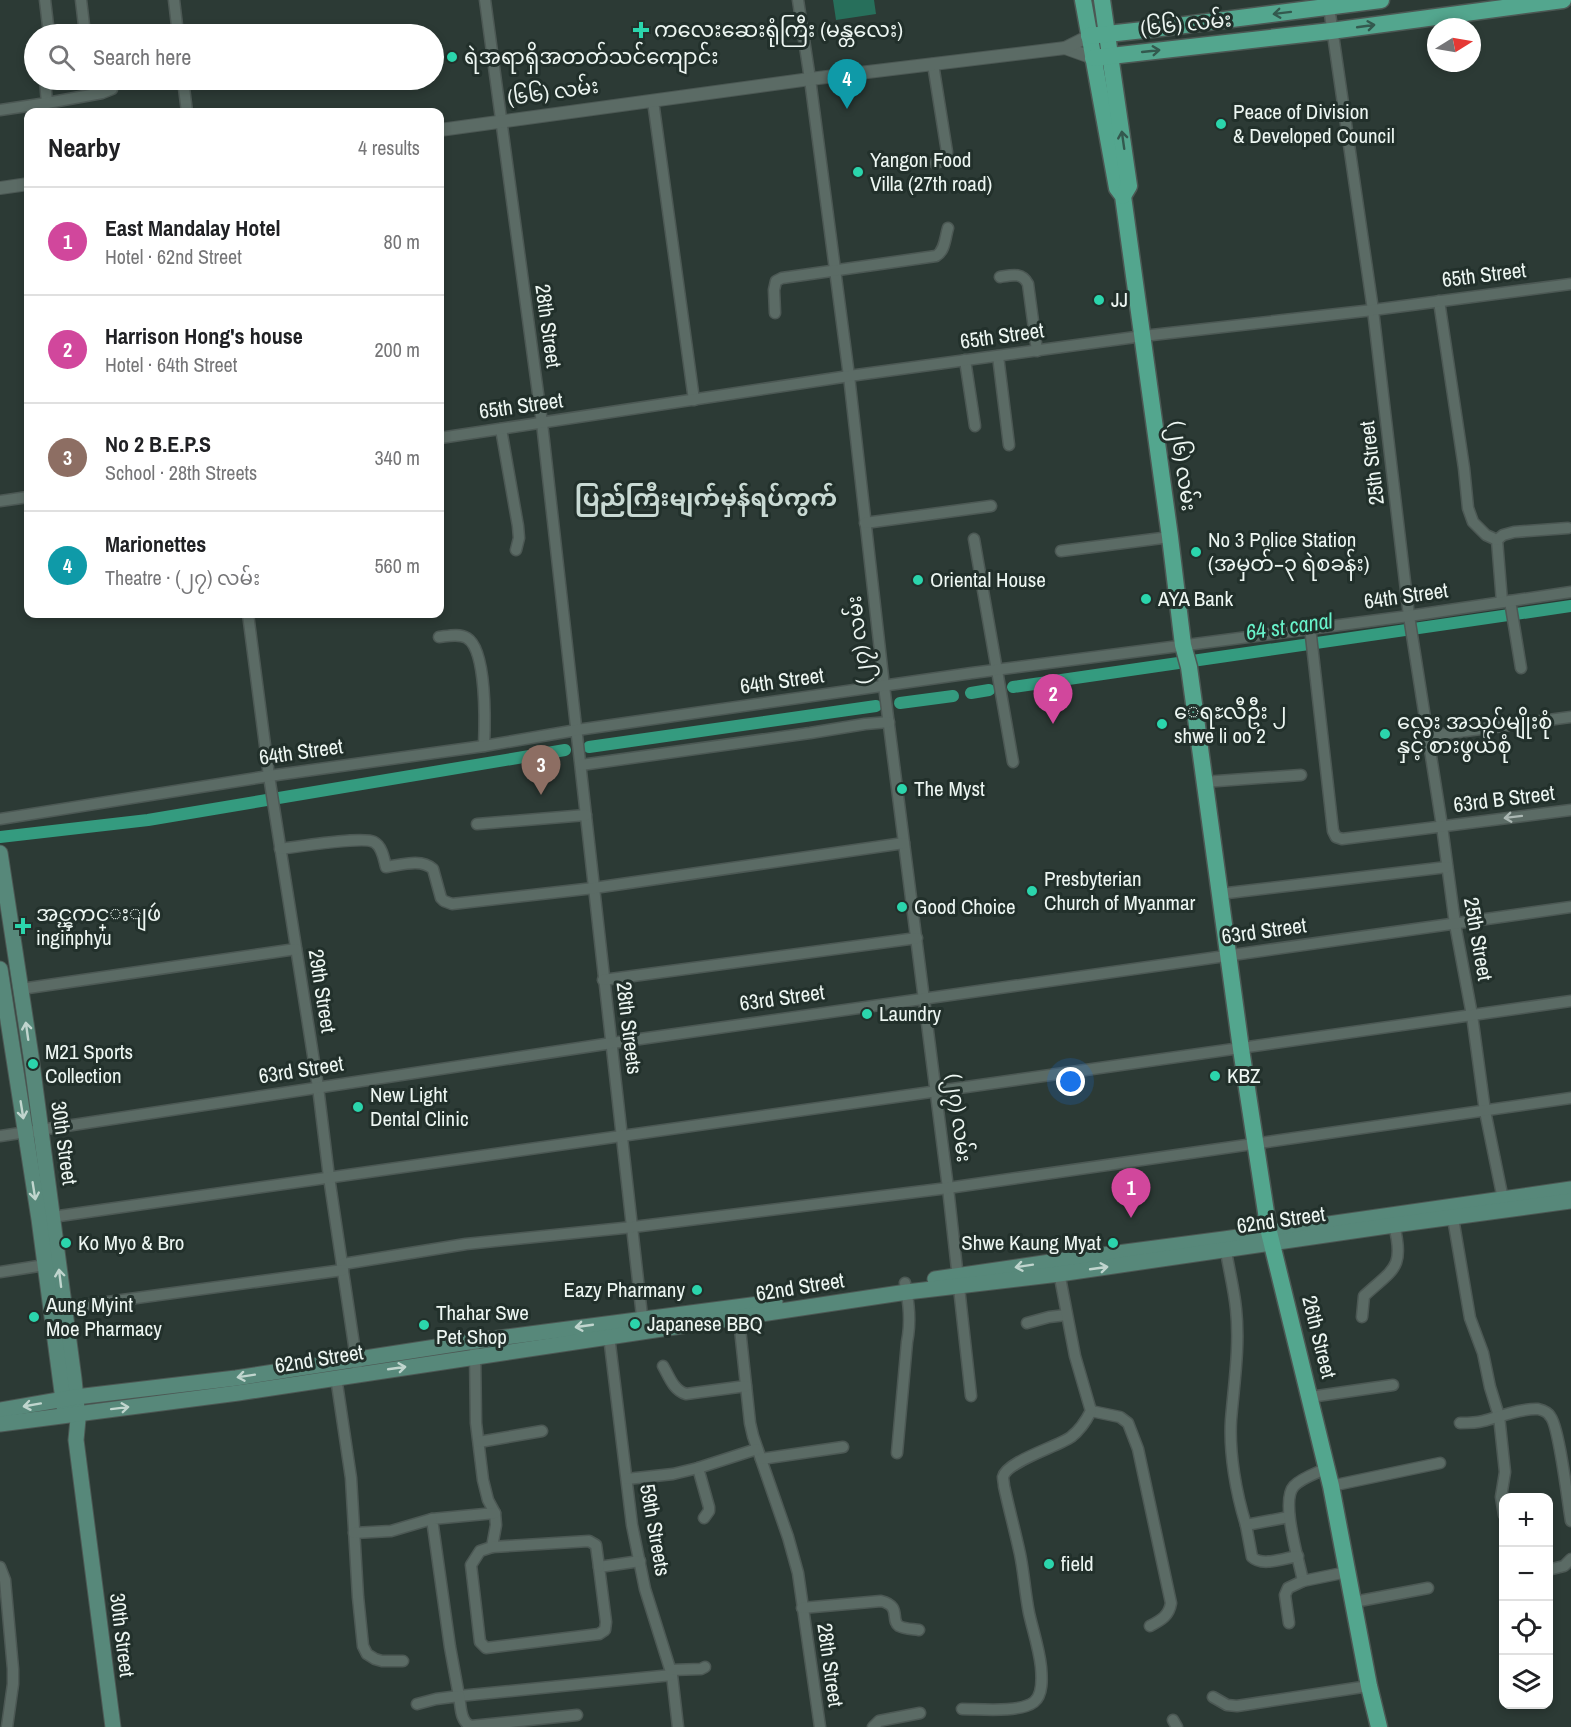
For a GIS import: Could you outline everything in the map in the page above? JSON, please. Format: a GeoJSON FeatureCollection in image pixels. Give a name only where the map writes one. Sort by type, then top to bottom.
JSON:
{"type":"FeatureCollection","features":[{"type":"Feature","properties":{"kind":"main road","name":"(၂၆) လမ်း"},"geometry":{"type":"LineString","coordinates":[[1083,0],[1117,188],[1123,196],[1228,956]]}},
{"type":"Feature","properties":{"kind":"main road","name":"(၂၆) လမ်း"},"geometry":{"type":"LineString","coordinates":[[1102,0],[1129,186],[1123,196]]}},
{"type":"Feature","properties":{"kind":"main road","name":"(၆၆) လမ်း"},"geometry":{"type":"LineString","coordinates":[[1089,36],[1381,0]]}},
{"type":"Feature","properties":{"kind":"main road","name":"(၆၆) လမ်း"},"geometry":{"type":"LineString","coordinates":[[1093,58],[1331,31],[1563,0]]}},
{"type":"Feature","properties":{"kind":"main road","name":"30th Street"},"geometry":{"type":"LineString","coordinates":[[0,853],[21,989],[45,1265],[70,1406]]}},
{"type":"Feature","properties":{"kind":"main road","name":"26th Street"},"geometry":{"type":"LineString","coordinates":[[1228,956],[1240,1049],[1271,1237],[1331,1486],[1379,1727]]}},
{"type":"Feature","properties":{"kind":"main road","name":"30th Street"},"geometry":{"type":"LineString","coordinates":[[0,969],[52,1217],[63,1308],[70,1406],[69,1428],[76,1440],[113,1727]]}},
{"type":"Feature","properties":{"kind":"main road","name":"62nd Street"},"geometry":{"type":"LineString","coordinates":[[1271,1237],[1453,1218],[1571,1189]]}},
{"type":"Feature","properties":{"kind":"main road","name":"62nd Street"},"geometry":{"type":"LineString","coordinates":[[0,1410],[238,1393],[336,1377],[357,1366],[475,1341],[643,1325],[1504,1205],[1571,1201]]}},
{"type":"Feature","properties":{"kind":"main road","name":"62nd Street"},"geometry":{"type":"LineString","coordinates":[[0,1424],[70,1406],[236,1378],[475,1357],[609,1336],[643,1325]]}},
{"type":"Feature","properties":{"kind":"street"},"geometry":{"type":"LineString","coordinates":[[45,0],[48,24]]}},
{"type":"Feature","properties":{"kind":"street"},"geometry":{"type":"LineString","coordinates":[[81,0],[84,24]]}},
{"type":"Feature","properties":{"kind":"street"},"geometry":{"type":"LineString","coordinates":[[174,0],[177,24]]}},
{"type":"Feature","properties":{"kind":"street","name":"28th Street"},"geometry":{"type":"LineString","coordinates":[[485,0],[542,423],[577,730]]}},
{"type":"Feature","properties":{"kind":"street","name":"(၂၇) လမ်း"},"geometry":{"type":"LineString","coordinates":[[798,0],[849,376],[889,723],[948,1188],[971,1396]]}},
{"type":"Feature","properties":{"kind":"street","name":"25th Street"},"geometry":{"type":"LineString","coordinates":[[1329,8],[1373,310],[1411,624],[1455,924],[1472,1015],[1485,1111],[1504,1205]]}},
{"type":"Feature","properties":{"kind":"street","name":"(၆၆) လမ်း"},"geometry":{"type":"LineString","coordinates":[[444,129],[810,79],[1065,48],[1089,36]]}},
{"type":"Feature","properties":{"kind":"street","name":"(၆၆) လမ်း"},"geometry":{"type":"LineString","coordinates":[[1065,48],[1093,58]]}},
{"type":"Feature","properties":{"kind":"street"},"geometry":{"type":"LineString","coordinates":[[933,64],[947,152],[946,160],[935,163]]}},
{"type":"Feature","properties":{"kind":"street"},"geometry":{"type":"LineString","coordinates":[[46,90],[47,103]]}},
{"type":"Feature","properties":{"kind":"street"},"geometry":{"type":"LineString","coordinates":[[0,110],[111,90]]}},
{"type":"Feature","properties":{"kind":"street"},"geometry":{"type":"LineString","coordinates":[[184,90],[186,108]]}},
{"type":"Feature","properties":{"kind":"street"},"geometry":{"type":"LineString","coordinates":[[653,101],[694,400]]}},
{"type":"Feature","properties":{"kind":"street"},"geometry":{"type":"LineString","coordinates":[[0,188],[24,185]]}},
{"type":"Feature","properties":{"kind":"street"},"geometry":{"type":"LineString","coordinates":[[775,313],[774,285],[782,278],[936,256],[941,254],[948,228]]}},
{"type":"Feature","properties":{"kind":"street"},"geometry":{"type":"LineString","coordinates":[[1000,277],[1019,275],[1028,284],[1037,351]]}},
{"type":"Feature","properties":{"kind":"street","name":"65th Street"},"geometry":{"type":"LineString","coordinates":[[444,437],[965,360],[1571,284]]}},
{"type":"Feature","properties":{"kind":"street"},"geometry":{"type":"LineString","coordinates":[[1439,301],[1468,508],[1473,522],[1486,535],[1497,540]]}},
{"type":"Feature","properties":{"kind":"street"},"geometry":{"type":"LineString","coordinates":[[998,356],[1009,445]]}},
{"type":"Feature","properties":{"kind":"street"},"geometry":{"type":"LineString","coordinates":[[965,360],[975,426]]}},
{"type":"Feature","properties":{"kind":"street"},"geometry":{"type":"LineString","coordinates":[[501,429],[518,526],[519,538],[516,550]]}},
{"type":"Feature","properties":{"kind":"street"},"geometry":{"type":"LineString","coordinates":[[0,501],[24,498]]}},
{"type":"Feature","properties":{"kind":"street"},"geometry":{"type":"LineString","coordinates":[[866,523],[991,506]]}},
{"type":"Feature","properties":{"kind":"street"},"geometry":{"type":"LineString","coordinates":[[1497,540],[1503,535],[1514,532],[1568,528]]}},
{"type":"Feature","properties":{"kind":"street"},"geometry":{"type":"LineString","coordinates":[[1061,551],[1170,537]]}},
{"type":"Feature","properties":{"kind":"street"},"geometry":{"type":"LineString","coordinates":[[974,539],[1013,762]]}},
{"type":"Feature","properties":{"kind":"street"},"geometry":{"type":"LineString","coordinates":[[1497,540],[1521,668]]}},
{"type":"Feature","properties":{"kind":"street","name":"64th Street"},"geometry":{"type":"LineString","coordinates":[[0,819],[577,730],[886,697],[998,670],[1186,656],[1411,624],[1509,608],[1571,592]]}},
{"type":"Feature","properties":{"kind":"street","name":"29th Street"},"geometry":{"type":"LineString","coordinates":[[249,618],[269,776],[318,1087],[357,1366]]}},
{"type":"Feature","properties":{"kind":"street"},"geometry":{"type":"LineString","coordinates":[[440,638],[462,635],[474,645],[484,693],[484,746]]}},
{"type":"Feature","properties":{"kind":"street","name":"63rd B Street"},"geometry":{"type":"LineString","coordinates":[[1311,638],[1333,831],[1336,837],[1342,839],[1571,810]]}},
{"type":"Feature","properties":{"kind":"street"},"geometry":{"type":"LineString","coordinates":[[1428,736],[1571,717]]}},
{"type":"Feature","properties":{"kind":"street"},"geometry":{"type":"LineString","coordinates":[[581,765],[865,724],[889,723]]}},
{"type":"Feature","properties":{"kind":"street","name":"28th Streets"},"geometry":{"type":"LineString","coordinates":[[577,730],[643,1325]]}},
{"type":"Feature","properties":{"kind":"street"},"geometry":{"type":"LineString","coordinates":[[1203,782],[1301,774]]}},
{"type":"Feature","properties":{"kind":"street"},"geometry":{"type":"LineString","coordinates":[[477,824],[586,815]]}},
{"type":"Feature","properties":{"kind":"street"},"geometry":{"type":"LineString","coordinates":[[280,849],[336,842],[367,840],[375,842],[386,867],[417,863],[430,866],[441,898],[444,902],[452,904],[594,888],[904,843]]}},
{"type":"Feature","properties":{"kind":"street"},"geometry":{"type":"LineString","coordinates":[[1219,894],[1447,867]]}},
{"type":"Feature","properties":{"kind":"street","name":"63rd Street"},"geometry":{"type":"LineString","coordinates":[[0,1136],[612,1042],[1571,907]]}},
{"type":"Feature","properties":{"kind":"street"},"geometry":{"type":"LineString","coordinates":[[603,980],[917,938]]}},
{"type":"Feature","properties":{"kind":"street"},"geometry":{"type":"LineString","coordinates":[[21,989],[296,949]]}},
{"type":"Feature","properties":{"kind":"street"},"geometry":{"type":"LineString","coordinates":[[52,1217],[1571,1001]]}},
{"type":"Feature","properties":{"kind":"street"},"geometry":{"type":"LineString","coordinates":[[63,1308],[343,1267],[465,1244],[633,1227],[948,1188],[1571,1098]]}},
{"type":"Feature","properties":{"kind":"street"},"geometry":{"type":"LineString","coordinates":[[1453,1218],[1470,1318],[1483,1353],[1498,1416],[1505,1472],[1502,1493]]}},
{"type":"Feature","properties":{"kind":"street"},"geometry":{"type":"LineString","coordinates":[[1362,1317],[1364,1296],[1395,1267],[1398,1258],[1398,1241],[1394,1225]]}},
{"type":"Feature","properties":{"kind":"street"},"geometry":{"type":"LineString","coordinates":[[1225,1244],[1237,1310],[1236,1370],[1231,1438],[1240,1507],[1254,1560],[1260,1562],[1298,1556]]}},
{"type":"Feature","properties":{"kind":"street"},"geometry":{"type":"LineString","coordinates":[[0,1272],[45,1265]]}},
{"type":"Feature","properties":{"kind":"street"},"geometry":{"type":"LineString","coordinates":[[962,1709],[1019,1708],[1028,1706],[1040,1695],[1039,1653],[1003,1476],[1007,1469],[1018,1462],[1071,1437],[1084,1425],[1091,1411],[1075,1356],[1058,1268]]}},
{"type":"Feature","properties":{"kind":"street"},"geometry":{"type":"LineString","coordinates":[[897,1453],[910,1327],[906,1288]]}},
{"type":"Feature","properties":{"kind":"street","name":"28th Street"},"geometry":{"type":"LineString","coordinates":[[738,1312],[750,1423],[798,1573],[820,1727]]}},
{"type":"Feature","properties":{"kind":"street"},"geometry":{"type":"LineString","coordinates":[[1027,1323],[1066,1315]]}},
{"type":"Feature","properties":{"kind":"street","name":"59th Streets"},"geometry":{"type":"LineString","coordinates":[[609,1336],[632,1526],[645,1589],[671,1672],[678,1727]]}},
{"type":"Feature","properties":{"kind":"street"},"geometry":{"type":"LineString","coordinates":[[475,1341],[478,1442],[483,1480],[488,1500],[495,1513],[496,1526],[492,1547]]}},
{"type":"Feature","properties":{"kind":"street"},"geometry":{"type":"LineString","coordinates":[[663,1365],[679,1392],[686,1394],[746,1386]]}},
{"type":"Feature","properties":{"kind":"street"},"geometry":{"type":"LineString","coordinates":[[336,1377],[351,1479],[363,1646],[367,1654],[375,1659],[403,1661]]}},
{"type":"Feature","properties":{"kind":"street"},"geometry":{"type":"LineString","coordinates":[[1310,1397],[1393,1385]]}},
{"type":"Feature","properties":{"kind":"street"},"geometry":{"type":"LineString","coordinates":[[1460,1423],[1482,1422],[1498,1416],[1536,1409],[1550,1414],[1557,1438],[1571,1521]]}},
{"type":"Feature","properties":{"kind":"street"},"geometry":{"type":"LineString","coordinates":[[1091,1411],[1120,1417],[1128,1423],[1137,1449],[1171,1603],[1163,1619],[1150,1626]]}},
{"type":"Feature","properties":{"kind":"street"},"geometry":{"type":"LineString","coordinates":[[478,1442],[542,1431]]}},
{"type":"Feature","properties":{"kind":"street"},"geometry":{"type":"LineString","coordinates":[[627,1479],[673,1473],[759,1454],[843,1447]]}},
{"type":"Feature","properties":{"kind":"street"},"geometry":{"type":"LineString","coordinates":[[1331,1486],[1440,1463]]}},
{"type":"Feature","properties":{"kind":"street"},"geometry":{"type":"LineString","coordinates":[[698,1468],[709,1507],[704,1518]]}},
{"type":"Feature","properties":{"kind":"street"},"geometry":{"type":"LineString","coordinates":[[1303,1581],[1289,1517],[1288,1500],[1294,1486],[1327,1468]]}},
{"type":"Feature","properties":{"kind":"street"},"geometry":{"type":"LineString","coordinates":[[354,1533],[391,1531],[432,1519],[495,1513]]}},
{"type":"Feature","properties":{"kind":"street"},"geometry":{"type":"LineString","coordinates":[[1246,1525],[1289,1517]]}},
{"type":"Feature","properties":{"kind":"street"},"geometry":{"type":"LineString","coordinates":[[432,1519],[450,1647],[464,1721],[471,1726],[576,1715]]}},
{"type":"Feature","properties":{"kind":"street"},"geometry":{"type":"LineString","coordinates":[[589,1541],[596,1545],[606,1622],[605,1630],[599,1634],[486,1648],[480,1642],[471,1565],[480,1551],[492,1547],[589,1541]]}},
{"type":"Feature","properties":{"kind":"street"},"geometry":{"type":"LineString","coordinates":[[1553,1569],[1564,1566],[1571,1559]]}},
{"type":"Feature","properties":{"kind":"street"},"geometry":{"type":"LineString","coordinates":[[599,1567],[640,1561]]}},
{"type":"Feature","properties":{"kind":"street"},"geometry":{"type":"LineString","coordinates":[[0,1567],[5,1580],[13,1669],[7,1727]]}},
{"type":"Feature","properties":{"kind":"street"},"geometry":{"type":"LineString","coordinates":[[1289,1623],[1285,1595],[1288,1588],[1303,1581],[1347,1572]]}},
{"type":"Feature","properties":{"kind":"street"},"geometry":{"type":"LineString","coordinates":[[1354,1602],[1428,1588]]}},
{"type":"Feature","properties":{"kind":"street"},"geometry":{"type":"LineString","coordinates":[[802,1608],[887,1602],[892,1606],[897,1623],[901,1627],[919,1630]]}},
{"type":"Feature","properties":{"kind":"street"},"geometry":{"type":"LineString","coordinates":[[417,1704],[436,1699],[701,1669],[705,1666]]}},
{"type":"Feature","properties":{"kind":"street"},"geometry":{"type":"LineString","coordinates":[[1213,1697],[1227,1705],[1237,1706],[1369,1686]]}},
{"type":"Feature","properties":{"kind":"street"},"geometry":{"type":"LineString","coordinates":[[873,1727],[879,1721],[920,1713]]}},
{"type":"Feature","properties":{"kind":"green space"},"geometry":{"type":"Polygon","coordinates":[[[833,0],[874,0],[876,14],[836,20],[833,0]]]}},
{"type":"Feature","properties":{"kind":"waterway","name":"64 st canal"},"geometry":{"type":"LineString","coordinates":[[1013,687],[1571,606]]}},
{"type":"Feature","properties":{"kind":"waterway"},"geometry":{"type":"LineString","coordinates":[[971,693],[989,690]]}},
{"type":"Feature","properties":{"kind":"waterway"},"geometry":{"type":"LineString","coordinates":[[900,703],[953,696]]}},
{"type":"Feature","properties":{"kind":"waterway"},"geometry":{"type":"LineString","coordinates":[[589,747],[876,706]]}},
{"type":"Feature","properties":{"kind":"waterway"},"geometry":{"type":"LineString","coordinates":[[0,837],[148,820],[565,750]]}},
{"type":"Feature","properties":{"kind":"place","name":"ကလေးဆေးရုံကြီး (မန္တလေး)"},"geometry":{"type":"Point","coordinates":[641,30]}},
{"type":"Feature","properties":{"kind":"place","name":"ရဲအရာရှိအတတ်သင်ကျောင်း"},"geometry":{"type":"Point","coordinates":[452,57]}},
{"type":"Feature","properties":{"kind":"place","name":"Marionettes"},"geometry":{"type":"Point","coordinates":[847,109]}},
{"type":"Feature","properties":{"kind":"place","name":"Peace of Division & Developed Council"},"geometry":{"type":"Point","coordinates":[1221,124]}},
{"type":"Feature","properties":{"kind":"place","name":"Yangon Food Villa (27th road)"},"geometry":{"type":"Point","coordinates":[858,172]}},
{"type":"Feature","properties":{"kind":"place","name":"JJ"},"geometry":{"type":"Point","coordinates":[1099,300]}},
{"type":"Feature","properties":{"kind":"place","name":"No 3 Police Station (အမှတ်−၃ ရဲစခန်း)"},"geometry":{"type":"Point","coordinates":[1196,552]}},
{"type":"Feature","properties":{"kind":"place","name":"Oriental House"},"geometry":{"type":"Point","coordinates":[918,580]}},
{"type":"Feature","properties":{"kind":"place","name":"AYA Bank"},"geometry":{"type":"Point","coordinates":[1146,599]}},
{"type":"Feature","properties":{"kind":"place","name":"Harrison Hong's house"},"geometry":{"type":"Point","coordinates":[1053,724]}},
{"type":"Feature","properties":{"kind":"place","name":"ေရႊလီဦး ၂ shwe li oo 2"},"geometry":{"type":"Point","coordinates":[1162,724]}},
{"type":"Feature","properties":{"kind":"place","name":"လွေး အသုပ်မျိုးစုံ နှင့် စားဖွယ်စုံ"},"geometry":{"type":"Point","coordinates":[1385,734]}},
{"type":"Feature","properties":{"kind":"place","name":"The Myst"},"geometry":{"type":"Point","coordinates":[902,789]}},
{"type":"Feature","properties":{"kind":"place","name":"No 2 B.E.P.S"},"geometry":{"type":"Point","coordinates":[541,795]}},
{"type":"Feature","properties":{"kind":"place","name":"Presbyterian Church of Myanmar"},"geometry":{"type":"Point","coordinates":[1032,891]}},
{"type":"Feature","properties":{"kind":"place","name":"Good Choice"},"geometry":{"type":"Point","coordinates":[902,907]}},
{"type":"Feature","properties":{"kind":"place","name":"အင္ၾကင္းျဖဴ inginphyu"},"geometry":{"type":"Point","coordinates":[23,926]}},
{"type":"Feature","properties":{"kind":"place","name":"Laundry"},"geometry":{"type":"Point","coordinates":[867,1014]}},
{"type":"Feature","properties":{"kind":"place","name":"M21 Sports Collection"},"geometry":{"type":"Point","coordinates":[33,1064]}},
{"type":"Feature","properties":{"kind":"place","name":"KBZ"},"geometry":{"type":"Point","coordinates":[1215,1076]}},
{"type":"Feature","properties":{"kind":"place","name":"New Light Dental Clinic"},"geometry":{"type":"Point","coordinates":[358,1107]}},
{"type":"Feature","properties":{"kind":"place","name":"East Mandalay Hotel"},"geometry":{"type":"Point","coordinates":[1131,1218]}},
{"type":"Feature","properties":{"kind":"place","name":"Ko Myo & Bro"},"geometry":{"type":"Point","coordinates":[66,1243]}},
{"type":"Feature","properties":{"kind":"place","name":"Shwe Kaung Myat"},"geometry":{"type":"Point","coordinates":[1113,1243]}},
{"type":"Feature","properties":{"kind":"place","name":"Eazy Pharmany"},"geometry":{"type":"Point","coordinates":[697,1290]}},
{"type":"Feature","properties":{"kind":"place","name":"Aung Myint Moe Pharmacy"},"geometry":{"type":"Point","coordinates":[34,1317]}},
{"type":"Feature","properties":{"kind":"place","name":"Japanese BBQ"},"geometry":{"type":"Point","coordinates":[635,1324]}},
{"type":"Feature","properties":{"kind":"place","name":"Thahar Swe Pet Shop"},"geometry":{"type":"Point","coordinates":[424,1325]}},
{"type":"Feature","properties":{"kind":"place","name":"field"},"geometry":{"type":"Point","coordinates":[1049,1564]}},
{"type":"Feature","properties":{"kind":"district","name":"ပြည်ကြီးမျက်မှန်ရပ်ကွက်"},"geometry":{"type":"Point","coordinates":[706,498]}}]}
